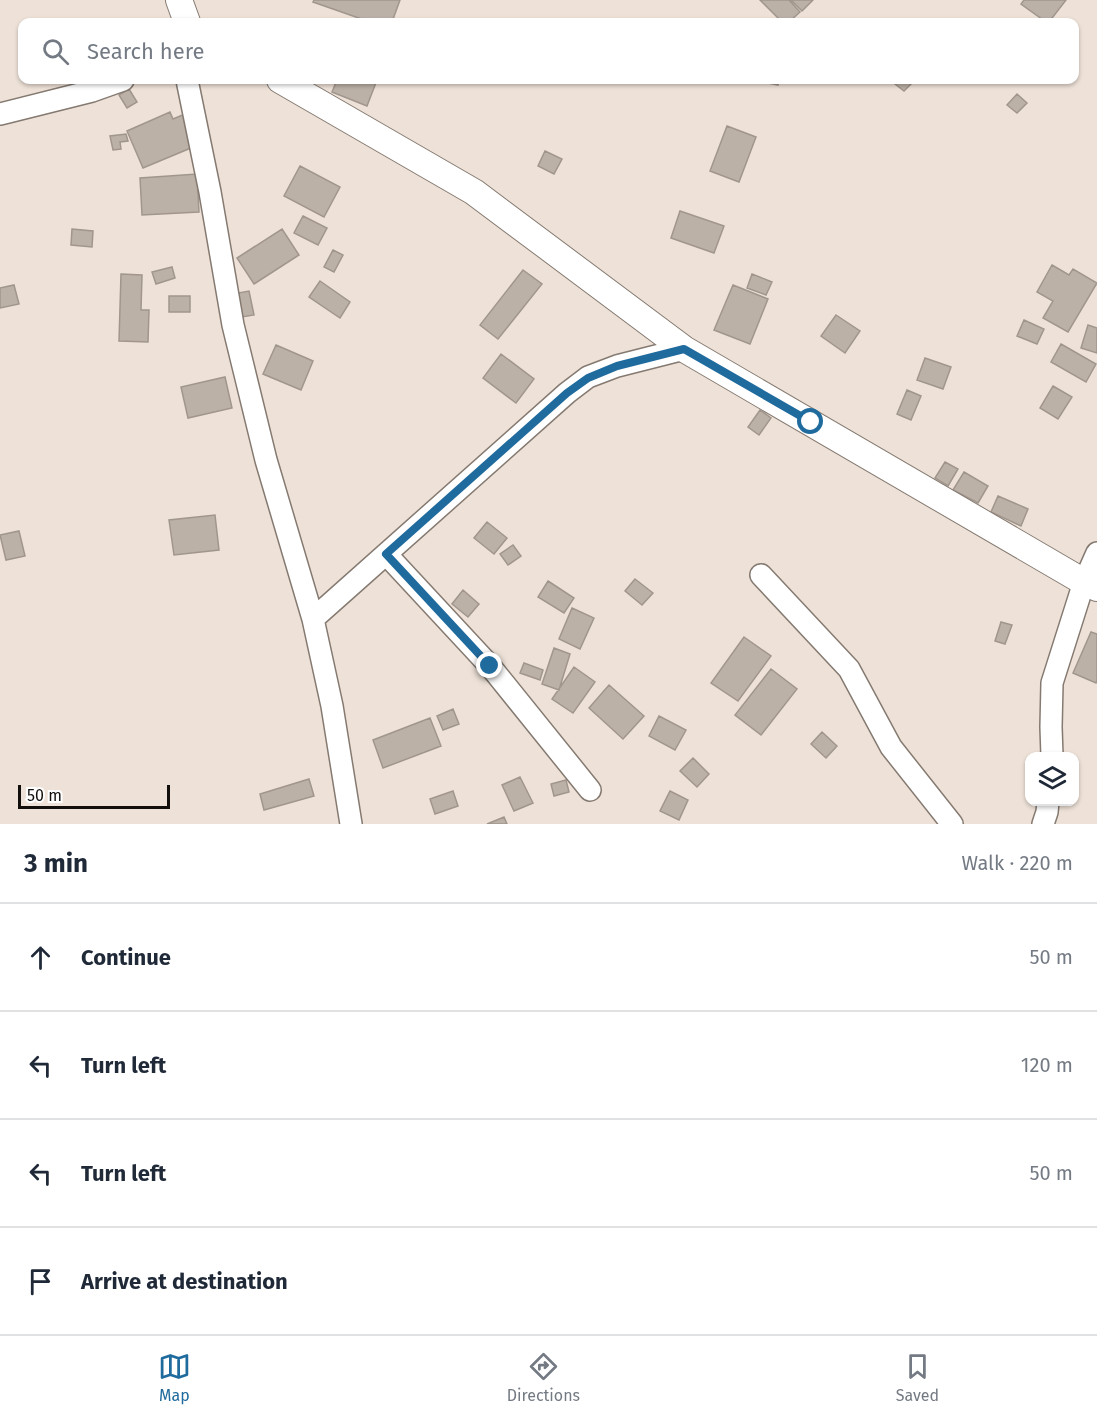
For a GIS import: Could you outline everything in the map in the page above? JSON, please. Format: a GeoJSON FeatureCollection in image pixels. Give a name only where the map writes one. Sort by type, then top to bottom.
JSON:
{"type":"FeatureCollection","features":[{"type":"Feature","properties":{"kind":"street"},"geometry":{"type":"LineString","coordinates":[[179,0],[186,18]]}},
{"type":"Feature","properties":{"kind":"street"},"geometry":{"type":"LineString","coordinates":[[0,114],[112,84]]}},
{"type":"Feature","properties":{"kind":"street"},"geometry":{"type":"LineString","coordinates":[[188,84],[210,192],[233,325],[266,460],[313,619],[332,706],[351,824]]}},
{"type":"Feature","properties":{"kind":"street"},"geometry":{"type":"LineString","coordinates":[[287,84],[474,192],[684,349],[1091,585]]}},
{"type":"Feature","properties":{"kind":"street"},"geometry":{"type":"LineString","coordinates":[[313,619],[567,393],[588,378],[617,366],[684,349]]}},
{"type":"Feature","properties":{"kind":"street"},"geometry":{"type":"LineString","coordinates":[[1052,752],[1052,683],[1091,585],[1097,553]]}},
{"type":"Feature","properties":{"kind":"street"},"geometry":{"type":"LineString","coordinates":[[386,554],[490,666],[591,790]]}},
{"type":"Feature","properties":{"kind":"street"},"geometry":{"type":"LineString","coordinates":[[761,575],[849,669],[891,747],[952,824]]}},
{"type":"Feature","properties":{"kind":"street"},"geometry":{"type":"LineString","coordinates":[[1043,824],[1048,806]]}},
{"type":"Feature","properties":{"kind":"building"},"geometry":{"type":"Polygon","coordinates":[[[314,0],[400,0],[393,18],[359,18],[313,2],[314,0]]]}},
{"type":"Feature","properties":{"kind":"building"},"geometry":{"type":"Polygon","coordinates":[[[760,0],[789,0],[800,12],[793,18],[778,18],[760,0]]]}},
{"type":"Feature","properties":{"kind":"building"},"geometry":{"type":"Polygon","coordinates":[[[791,0],[813,0],[802,11],[791,0]]]}},
{"type":"Feature","properties":{"kind":"building"},"geometry":{"type":"Polygon","coordinates":[[[1024,0],[1066,0],[1052,18],[1040,18],[1021,4],[1024,0]]]}},
{"type":"Feature","properties":{"kind":"building"},"geometry":{"type":"Polygon","coordinates":[[[335,84],[375,84],[367,106],[332,92],[335,84]]]}},
{"type":"Feature","properties":{"kind":"building"},"geometry":{"type":"Polygon","coordinates":[[[895,84],[911,84],[904,91],[895,84]]]}},
{"type":"Feature","properties":{"kind":"building"},"geometry":{"type":"Polygon","coordinates":[[[129,89],[137,102],[127,108],[119,95],[129,89]]]}},
{"type":"Feature","properties":{"kind":"building"},"geometry":{"type":"Polygon","coordinates":[[[1017,94],[1027,103],[1017,113],[1007,105],[1017,94]]]}},
{"type":"Feature","properties":{"kind":"building"},"geometry":{"type":"Polygon","coordinates":[[[170,112],[173,119],[185,114],[198,145],[143,168],[127,131],[170,112]]]}},
{"type":"Feature","properties":{"kind":"building"},"geometry":{"type":"Polygon","coordinates":[[[727,126],[756,137],[739,182],[710,171],[727,126]]]}},
{"type":"Feature","properties":{"kind":"building"},"geometry":{"type":"Polygon","coordinates":[[[126,134],[128,141],[120,142],[121,149],[113,150],[110,136],[126,134]]]}},
{"type":"Feature","properties":{"kind":"building"},"geometry":{"type":"Polygon","coordinates":[[[545,151],[562,159],[554,174],[538,166],[545,151]]]}},
{"type":"Feature","properties":{"kind":"building"},"geometry":{"type":"Polygon","coordinates":[[[300,166],[340,187],[324,217],[284,196],[300,166]]]}},
{"type":"Feature","properties":{"kind":"building"},"geometry":{"type":"Polygon","coordinates":[[[197,174],[199,212],[142,215],[140,178],[197,174]]]}},
{"type":"Feature","properties":{"kind":"building"},"geometry":{"type":"Polygon","coordinates":[[[680,211],[724,226],[714,253],[671,238],[680,211]]]}},
{"type":"Feature","properties":{"kind":"building"},"geometry":{"type":"Polygon","coordinates":[[[303,216],[327,228],[318,245],[294,233],[303,216]]]}},
{"type":"Feature","properties":{"kind":"building"},"geometry":{"type":"Polygon","coordinates":[[[72,229],[93,231],[92,247],[71,245],[72,229]]]}},
{"type":"Feature","properties":{"kind":"building"},"geometry":{"type":"Polygon","coordinates":[[[282,229],[299,255],[254,284],[237,258],[282,229]]]}},
{"type":"Feature","properties":{"kind":"building"},"geometry":{"type":"Polygon","coordinates":[[[333,250],[343,255],[334,272],[324,267],[333,250]]]}},
{"type":"Feature","properties":{"kind":"building"},"geometry":{"type":"Polygon","coordinates":[[[1052,265],[1069,275],[1073,269],[1097,283],[1068,332],[1043,318],[1053,301],[1037,292],[1052,265]]]}},
{"type":"Feature","properties":{"kind":"building"},"geometry":{"type":"Polygon","coordinates":[[[172,267],[175,278],[156,284],[152,272],[172,267]]]}},
{"type":"Feature","properties":{"kind":"building"},"geometry":{"type":"Polygon","coordinates":[[[523,270],[542,284],[498,339],[480,325],[523,270]]]}},
{"type":"Feature","properties":{"kind":"building"},"geometry":{"type":"Polygon","coordinates":[[[121,274],[142,275],[141,310],[149,310],[148,342],[119,341],[121,274]]]}},
{"type":"Feature","properties":{"kind":"building"},"geometry":{"type":"Polygon","coordinates":[[[752,274],[772,282],[766,295],[747,288],[752,274]]]}},
{"type":"Feature","properties":{"kind":"building"},"geometry":{"type":"Polygon","coordinates":[[[320,281],[350,302],[340,318],[309,297],[320,281]]]}},
{"type":"Feature","properties":{"kind":"building"},"geometry":{"type":"Polygon","coordinates":[[[14,285],[19,304],[0,308],[0,288],[14,285]]]}},
{"type":"Feature","properties":{"kind":"building"},"geometry":{"type":"Polygon","coordinates":[[[733,285],[768,299],[750,344],[714,330],[733,285]]]}},
{"type":"Feature","properties":{"kind":"building"},"geometry":{"type":"Polygon","coordinates":[[[249,291],[254,315],[242,317],[238,293],[249,291]]]}},
{"type":"Feature","properties":{"kind":"building"},"geometry":{"type":"Polygon","coordinates":[[[169,296],[190,296],[190,312],[169,312],[169,296]]]}},
{"type":"Feature","properties":{"kind":"building"},"geometry":{"type":"Polygon","coordinates":[[[836,315],[860,331],[845,353],[821,336],[836,315]]]}},
{"type":"Feature","properties":{"kind":"building"},"geometry":{"type":"Polygon","coordinates":[[[1024,320],[1044,329],[1037,344],[1017,336],[1024,320]]]}},
{"type":"Feature","properties":{"kind":"building"},"geometry":{"type":"Polygon","coordinates":[[[1088,325],[1097,328],[1097,353],[1081,348],[1088,325]]]}},
{"type":"Feature","properties":{"kind":"building"},"geometry":{"type":"Polygon","coordinates":[[[1061,344],[1096,364],[1086,382],[1051,362],[1061,344]]]}},
{"type":"Feature","properties":{"kind":"building"},"geometry":{"type":"Polygon","coordinates":[[[276,345],[313,361],[301,390],[263,374],[276,345]]]}},
{"type":"Feature","properties":{"kind":"building"},"geometry":{"type":"Polygon","coordinates":[[[501,354],[534,379],[516,403],[483,378],[501,354]]]}},
{"type":"Feature","properties":{"kind":"building"},"geometry":{"type":"Polygon","coordinates":[[[925,358],[951,367],[943,389],[917,380],[925,358]]]}},
{"type":"Feature","properties":{"kind":"building"},"geometry":{"type":"Polygon","coordinates":[[[225,377],[232,408],[188,418],[181,387],[225,377]]]}},
{"type":"Feature","properties":{"kind":"building"},"geometry":{"type":"Polygon","coordinates":[[[1053,386],[1072,397],[1058,419],[1040,408],[1053,386]]]}},
{"type":"Feature","properties":{"kind":"building"},"geometry":{"type":"Polygon","coordinates":[[[907,390],[921,396],[911,420],[897,414],[907,390]]]}},
{"type":"Feature","properties":{"kind":"building"},"geometry":{"type":"Polygon","coordinates":[[[760,410],[771,418],[759,435],[748,427],[760,410]]]}},
{"type":"Feature","properties":{"kind":"building"},"geometry":{"type":"Polygon","coordinates":[[[945,462],[958,469],[948,486],[935,478],[945,462]]]}},
{"type":"Feature","properties":{"kind":"building"},"geometry":{"type":"Polygon","coordinates":[[[964,472],[988,486],[978,503],[953,490],[964,472]]]}},
{"type":"Feature","properties":{"kind":"building"},"geometry":{"type":"Polygon","coordinates":[[[998,496],[1028,509],[1021,526],[991,512],[998,496]]]}},
{"type":"Feature","properties":{"kind":"building"},"geometry":{"type":"Polygon","coordinates":[[[215,515],[219,550],[174,555],[169,520],[215,515]]]}},
{"type":"Feature","properties":{"kind":"building"},"geometry":{"type":"Polygon","coordinates":[[[487,522],[507,538],[494,554],[474,538],[487,522]]]}},
{"type":"Feature","properties":{"kind":"building"},"geometry":{"type":"Polygon","coordinates":[[[19,531],[25,556],[6,560],[0,535],[19,531]]]}},
{"type":"Feature","properties":{"kind":"building"},"geometry":{"type":"Polygon","coordinates":[[[513,545],[521,556],[508,565],[500,554],[513,545]]]}},
{"type":"Feature","properties":{"kind":"building"},"geometry":{"type":"Polygon","coordinates":[[[635,579],[653,593],[642,605],[625,591],[635,579]]]}},
{"type":"Feature","properties":{"kind":"building"},"geometry":{"type":"Polygon","coordinates":[[[548,581],[574,598],[564,613],[538,597],[548,581]]]}},
{"type":"Feature","properties":{"kind":"building"},"geometry":{"type":"Polygon","coordinates":[[[463,590],[479,604],[468,617],[452,604],[463,590]]]}},
{"type":"Feature","properties":{"kind":"building"},"geometry":{"type":"Polygon","coordinates":[[[572,608],[594,618],[580,649],[559,639],[572,608]]]}},
{"type":"Feature","properties":{"kind":"building"},"geometry":{"type":"Polygon","coordinates":[[[1001,622],[1012,625],[1005,644],[995,641],[1001,622]]]}},
{"type":"Feature","properties":{"kind":"building"},"geometry":{"type":"Polygon","coordinates":[[[1091,632],[1097,634],[1096,683],[1073,673],[1091,632]]]}},
{"type":"Feature","properties":{"kind":"building"},"geometry":{"type":"Polygon","coordinates":[[[744,637],[771,656],[738,701],[711,683],[744,637]]]}},
{"type":"Feature","properties":{"kind":"building"},"geometry":{"type":"Polygon","coordinates":[[[554,648],[570,654],[559,690],[542,684],[554,648]]]}},
{"type":"Feature","properties":{"kind":"building"},"geometry":{"type":"Polygon","coordinates":[[[524,663],[543,670],[540,680],[520,673],[524,663]]]}},
{"type":"Feature","properties":{"kind":"building"},"geometry":{"type":"Polygon","coordinates":[[[574,667],[595,682],[573,713],[552,699],[574,667]]]}},
{"type":"Feature","properties":{"kind":"building"},"geometry":{"type":"Polygon","coordinates":[[[771,669],[797,689],[761,735],[735,715],[771,669]]]}},
{"type":"Feature","properties":{"kind":"building"},"geometry":{"type":"Polygon","coordinates":[[[609,685],[644,716],[623,739],[589,708],[609,685]]]}},
{"type":"Feature","properties":{"kind":"building"},"geometry":{"type":"Polygon","coordinates":[[[453,709],[459,724],[443,730],[437,716],[453,709]]]}},
{"type":"Feature","properties":{"kind":"building"},"geometry":{"type":"Polygon","coordinates":[[[659,716],[686,730],[675,750],[649,736],[659,716]]]}},
{"type":"Feature","properties":{"kind":"building"},"geometry":{"type":"Polygon","coordinates":[[[430,718],[441,746],[383,768],[373,740],[430,718]]]}},
{"type":"Feature","properties":{"kind":"building"},"geometry":{"type":"Polygon","coordinates":[[[822,732],[837,746],[826,758],[811,744],[822,732]]]}},
{"type":"Feature","properties":{"kind":"building"},"geometry":{"type":"Polygon","coordinates":[[[693,758],[709,774],[697,787],[680,771],[693,758]]]}},
{"type":"Feature","properties":{"kind":"building"},"geometry":{"type":"Polygon","coordinates":[[[520,777],[533,803],[514,811],[502,785],[520,777]]]}},
{"type":"Feature","properties":{"kind":"building"},"geometry":{"type":"Polygon","coordinates":[[[309,779],[314,796],[264,810],[260,794],[309,779]]]}},
{"type":"Feature","properties":{"kind":"building"},"geometry":{"type":"Polygon","coordinates":[[[566,780],[569,792],[554,796],[551,784],[566,780]]]}},
{"type":"Feature","properties":{"kind":"building"},"geometry":{"type":"Polygon","coordinates":[[[453,791],[458,806],[435,814],[430,799],[453,791]]]}},
{"type":"Feature","properties":{"kind":"building"},"geometry":{"type":"Polygon","coordinates":[[[670,791],[688,800],[679,820],[660,811],[670,791]]]}},
{"type":"Feature","properties":{"kind":"building"},"geometry":{"type":"Polygon","coordinates":[[[504,817],[507,824],[487,824],[504,817]]]}},
{"type":"Feature","properties":{"kind":"route"},"geometry":{"type":"LineString","coordinates":[[490,666],[386,554],[567,393],[588,378],[617,366],[684,349],[811,422]]}}]}
